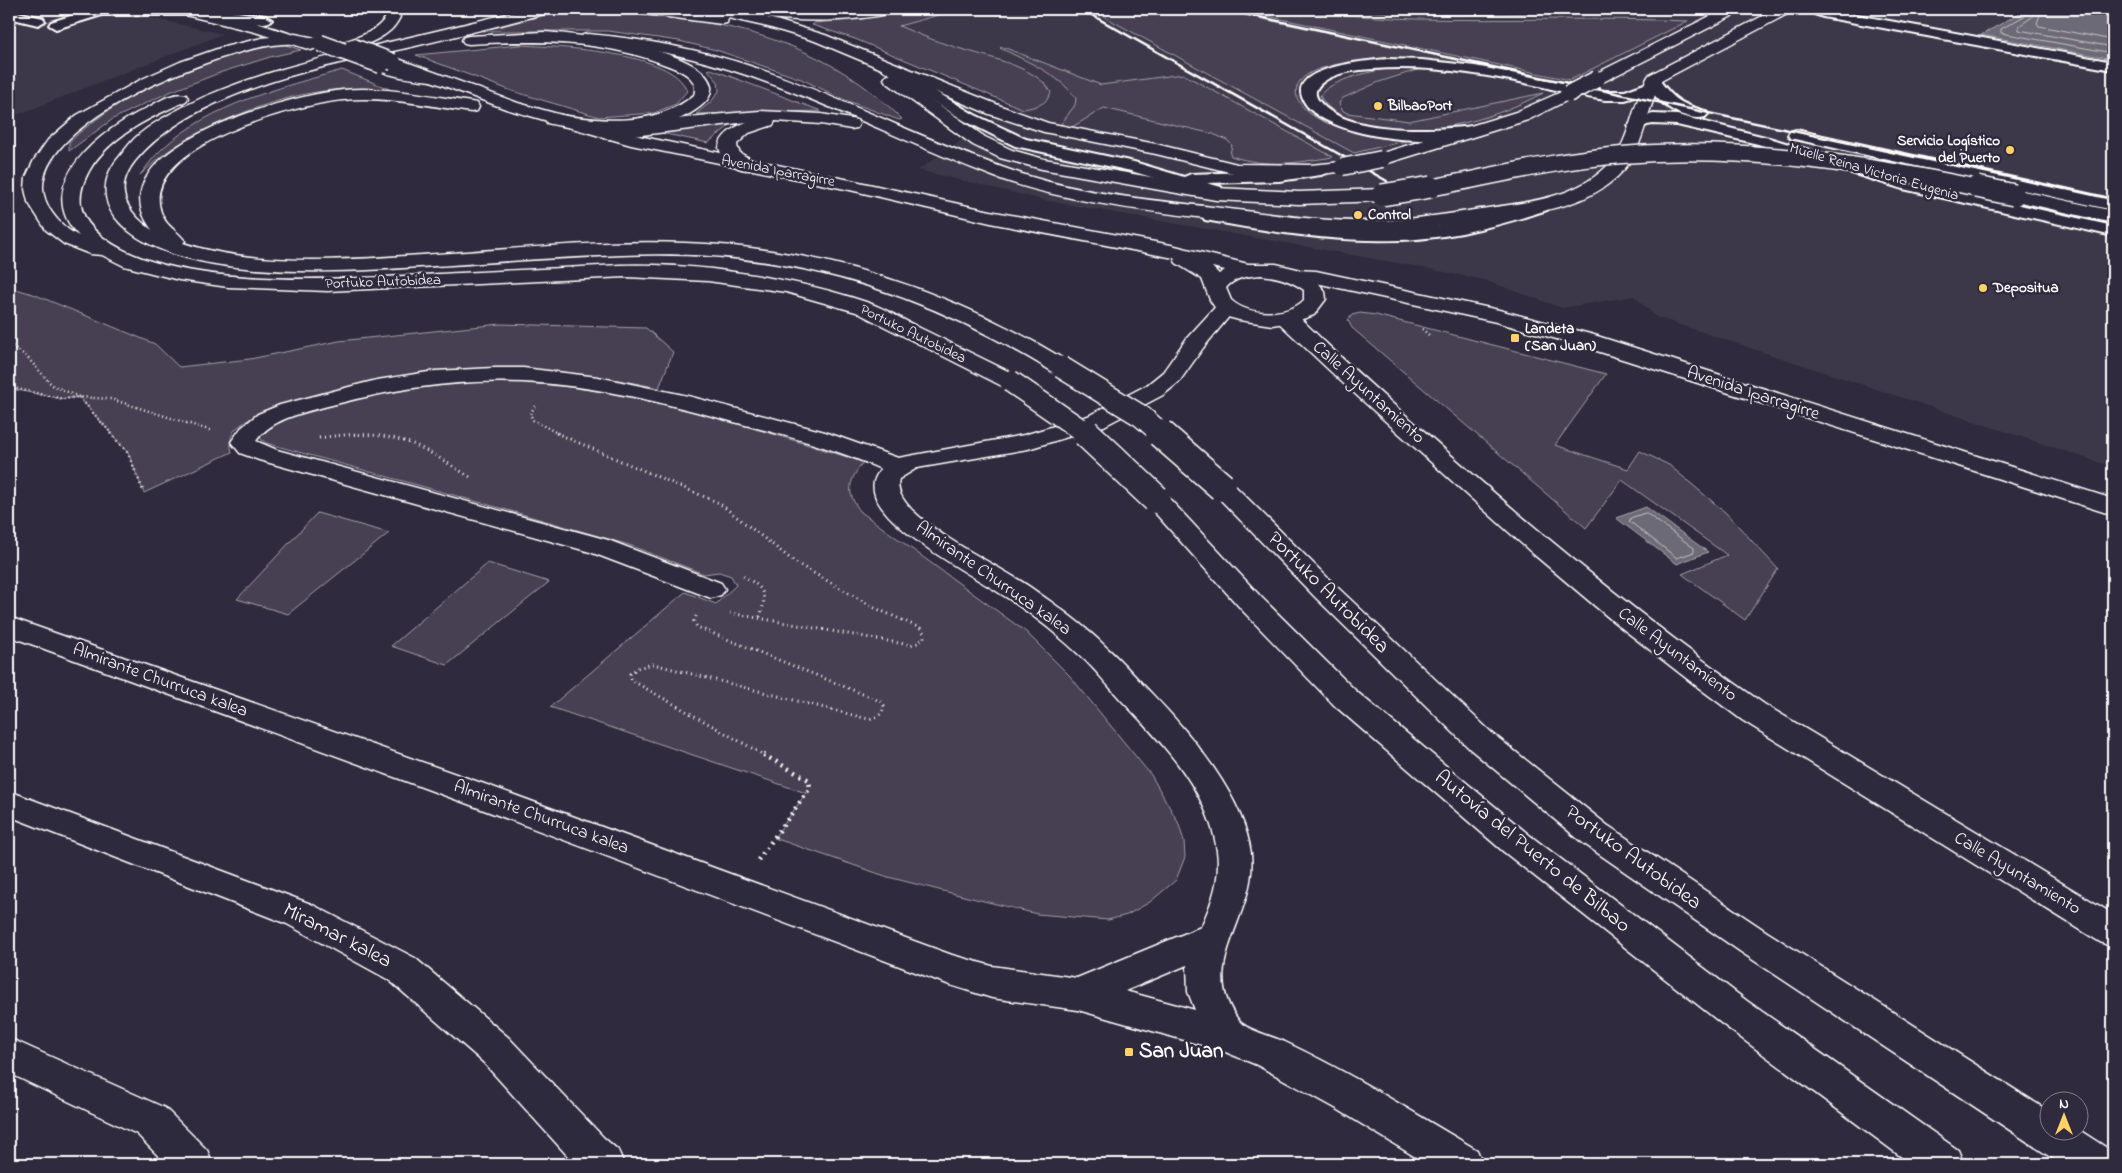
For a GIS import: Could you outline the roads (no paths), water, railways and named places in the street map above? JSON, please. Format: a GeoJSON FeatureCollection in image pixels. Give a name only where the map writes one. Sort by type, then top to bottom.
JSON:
{"type":"FeatureCollection","features":[{"type":"Feature","properties":{"kind":"main road"},"geometry":{"type":"LineString","coordinates":[[221,9],[378,62],[479,110],[551,133],[658,160],[830,192],[994,218]]}},
{"type":"Feature","properties":{"kind":"main road"},"geometry":{"type":"LineString","coordinates":[[326,44],[360,41],[382,30],[394,17],[391,9]]}},
{"type":"Feature","properties":{"kind":"main road","name":"Portuko Autobidea"},"geometry":{"type":"LineString","coordinates":[[501,9],[326,44],[199,89],[136,120],[96,151],[83,166],[73,183],[70,203],[76,220],[85,233],[103,247],[129,261],[198,278],[278,284],[327,285],[626,271],[708,275],[779,285],[863,308],[1010,381],[1085,432],[1156,499]]}},
{"type":"Feature","properties":{"kind":"main road"},"geometry":{"type":"LineString","coordinates":[[636,9],[717,19],[764,30],[807,44],[839,58],[856,68]]}},
{"type":"Feature","properties":{"kind":"main road"},"geometry":{"type":"LineString","coordinates":[[704,9],[771,23],[838,44],[958,96],[1028,122],[1064,132],[1172,153],[1227,167],[1252,170],[1335,168],[1382,158],[1522,116],[1568,94],[1597,87],[1700,27],[1735,9]]}},
{"type":"Feature","properties":{"kind":"main road"},"geometry":{"type":"LineString","coordinates":[[719,9],[816,18],[857,15],[892,9]]}},
{"type":"Feature","properties":{"kind":"main road"},"geometry":{"type":"LineString","coordinates":[[196,253],[161,230],[152,218],[149,191],[155,176],[167,163],[203,138],[259,114],[318,98],[372,95],[479,110],[579,134],[609,134],[723,118],[763,116],[803,117],[843,122],[931,140],[1022,180],[1122,201],[1194,212],[1332,225],[1379,226],[1432,222],[1541,206],[1582,191],[1611,174],[1628,152],[1651,84],[1786,9]]}},
{"type":"Feature","properties":{"kind":"main road"},"geometry":{"type":"LineString","coordinates":[[188,10],[263,24],[292,38],[326,44],[378,62],[486,39],[588,38],[650,44],[701,56],[761,76],[876,123],[1000,162],[1189,198],[1244,205],[1281,207],[1448,196],[1501,184],[1536,167],[1596,157],[1641,153],[1690,152],[1755,154],[1849,163],[2014,195],[2113,217]]}},
{"type":"Feature","properties":{"kind":"main road","name":"Portuko Autobidea"},"geometry":{"type":"LineString","coordinates":[[542,10],[378,62],[308,67],[229,92],[180,116],[146,138],[125,159],[115,178],[114,196],[121,212],[132,225],[151,238],[196,253],[258,263],[302,265],[349,264],[655,248],[731,252],[790,260],[862,276],[909,291],[975,318],[1026,344],[1141,416],[1222,487],[1481,741],[1596,834],[1754,942],[2096,1164]]}},
{"type":"Feature","properties":{"kind":"main road"},"geometry":{"type":"LineString","coordinates":[[129,261],[71,242],[50,226],[37,202],[34,178],[47,154],[62,134],[129,90],[163,74],[250,41],[260,33],[263,24]]}},
{"type":"Feature","properties":{"kind":"main road"},"geometry":{"type":"LineString","coordinates":[[222,53],[263,42],[292,38]]}},
{"type":"Feature","properties":{"kind":"main road"},"geometry":{"type":"LineString","coordinates":[[553,119],[601,124],[644,122],[685,111],[701,97],[704,89],[701,80],[692,72],[648,53],[588,38]]}},
{"type":"Feature","properties":{"kind":"main road"},"geometry":{"type":"LineString","coordinates":[[838,44],[888,76],[978,141],[1006,154],[1054,166],[1167,187],[1284,198],[1387,199]]}},
{"type":"Feature","properties":{"kind":"main road","name":"Avenida Iparragirre"},"geometry":{"type":"LineString","coordinates":[[378,62],[430,76],[553,119],[609,134],[850,185],[994,218],[1171,252],[1248,270],[1273,270],[1296,276],[1316,277],[1499,316],[1586,340],[2113,507]]}},
{"type":"Feature","properties":{"kind":"main road"},"geometry":{"type":"LineString","coordinates":[[878,85],[900,103]]}},
{"type":"Feature","properties":{"kind":"main road"},"geometry":{"type":"LineString","coordinates":[[750,165],[733,158],[728,151],[728,143],[736,134],[763,122],[803,117]]}},
{"type":"Feature","properties":{"kind":"main road"},"geometry":{"type":"LineString","coordinates":[[1171,252],[1210,276],[1221,298],[1238,313],[1254,317],[1286,317],[1301,313],[1312,306],[1340,296],[1390,293]]}},
{"type":"Feature","properties":{"kind":"main road"},"geometry":{"type":"LineString","coordinates":[[707,600],[599,546],[268,455],[249,448],[243,442],[248,432],[257,424],[288,411],[335,397],[424,380],[504,375],[550,377],[595,383],[703,407],[768,423],[865,452],[898,467],[926,458],[1028,442],[1096,421],[1155,390],[1171,377],[1195,343],[1221,298],[1218,283],[1226,277],[1248,270]]}},
{"type":"Feature","properties":{"kind":"main road"},"geometry":{"type":"LineString","coordinates":[[1296,276],[1315,290],[1316,299],[1312,306]]}},
{"type":"Feature","properties":{"kind":"main road","name":"Calle Ayuntamiento"},"geometry":{"type":"LineString","coordinates":[[1286,317],[1329,359],[1474,490],[1630,620],[1707,680],[1753,712],[2113,932]]}},
{"type":"Feature","properties":{"kind":"main road","name":"Almirante Churruca kalea"},"geometry":{"type":"LineString","coordinates":[[898,467],[888,476],[885,487],[891,502],[913,524],[955,554],[1018,593],[1093,651],[1167,728],[1196,767],[1223,813],[1234,846],[1233,887],[1221,923],[1213,938]]}},
{"type":"Feature","properties":{"kind":"main road","name":"Autovía del Puerto de Bilbao"},"geometry":{"type":"LineString","coordinates":[[1156,499],[1252,604],[1346,699],[1516,843],[1734,1012],[1944,1164]]}},
{"type":"Feature","properties":{"kind":"main road","name":"Almirante Churruca kalea"},"geometry":{"type":"LineString","coordinates":[[9,626],[479,795],[950,970],[992,982],[1078,994],[1228,1036],[1270,1052],[1351,1096],[1463,1164]]}},
{"type":"Feature","properties":{"kind":"main road","name":"Miramar kalea"},"geometry":{"type":"LineString","coordinates":[[9,803],[299,914],[402,969],[496,1050],[590,1152],[604,1164]]}},
{"type":"Feature","properties":{"kind":"main road"},"geometry":{"type":"LineString","coordinates":[[1078,994],[1213,938]]}},
{"type":"Feature","properties":{"kind":"main road"},"geometry":{"type":"LineString","coordinates":[[1213,938],[1205,966],[1206,992],[1228,1036]]}},
{"type":"Feature","properties":{"kind":"main road"},"geometry":{"type":"LineString","coordinates":[[9,1055],[151,1121],[193,1164]]}},
{"type":"Feature","properties":{"kind":"lane"},"geometry":{"type":"LineString","coordinates":[[1814,9],[1823,13],[2113,66]]}},
{"type":"Feature","properties":{"kind":"lane"},"geometry":{"type":"LineString","coordinates":[[56,25],[103,10],[188,10]]}},
{"type":"Feature","properties":{"kind":"lane"},"geometry":{"type":"LineString","coordinates":[[9,14],[38,21]]}},
{"type":"Feature","properties":{"kind":"lane"},"geometry":{"type":"LineString","coordinates":[[878,61],[970,118],[1021,142],[1123,164],[1200,188],[1253,196]]}},
{"type":"Feature","properties":{"kind":"lane"},"geometry":{"type":"LineString","coordinates":[[1475,131],[1417,135],[1366,129],[1337,121],[1320,111],[1310,100],[1308,94],[1316,79],[1332,72],[1358,66],[1404,64],[1480,71],[1597,87],[1626,96],[1651,84]]}},
{"type":"Feature","properties":{"kind":"lane","name":"Muelle Reina Victoria Eugenia"},"geometry":{"type":"LineString","coordinates":[[1651,84],[1671,105],[1689,112],[2113,204]]}},
{"type":"Feature","properties":{"kind":"lane"},"geometry":{"type":"LineString","coordinates":[[1597,87],[1639,117]]}},
{"type":"Feature","properties":{"kind":"lane","name":"Muelle Reina Victoria Eugenia"},"geometry":{"type":"LineString","coordinates":[[1639,117],[1642,121],[1653,119],[1684,122],[1763,141],[1909,185],[2113,231]]}},
{"type":"Feature","properties":{"kind":"lane"},"geometry":{"type":"LineString","coordinates":[[1172,153],[1250,191],[1284,198]]}},
{"type":"Feature","properties":{"kind":"lane"},"geometry":{"type":"LineString","coordinates":[[1154,173],[1183,179],[1223,178],[1279,176],[1335,168]]}},
{"type":"Feature","properties":{"kind":"water"},"geometry":{"type":"Polygon","coordinates":[[[2027,9],[2113,9],[2113,59],[1981,35],[2027,9]]]}},
{"type":"Feature","properties":{"kind":"water"},"geometry":{"type":"Polygon","coordinates":[[[1646,507],[1708,552],[1677,564],[1616,518],[1646,507]]]}},
{"type":"Feature","properties":{"kind":"railway"},"geometry":{"type":"LineString","coordinates":[[1081,9],[1387,181]]}},
{"type":"Feature","properties":{"kind":"railway"},"geometry":{"type":"LineString","coordinates":[[1222,9],[2065,189]]}},
{"type":"Feature","properties":{"kind":"railway"},"geometry":{"type":"LineString","coordinates":[[2059,187],[2113,199]]}},
{"type":"Feature","properties":{"kind":"place","name":"BilbaoPort"},"geometry":{"type":"Point","coordinates":[1378,106]}},
{"type":"Feature","properties":{"kind":"place","name":"Servicio Logístico del Puerto"},"geometry":{"type":"Point","coordinates":[2010,150]}},
{"type":"Feature","properties":{"kind":"place","name":"Control"},"geometry":{"type":"Point","coordinates":[1358,215]}},
{"type":"Feature","properties":{"kind":"place","name":"Depositua"},"geometry":{"type":"Point","coordinates":[1983,288]}},
{"type":"Feature","properties":{"kind":"place","name":"Landeta (San Juan)"},"geometry":{"type":"Point","coordinates":[1515,338]}},
{"type":"Feature","properties":{"kind":"place","name":"San Juan"},"geometry":{"type":"Point","coordinates":[1129,1052]}}]}
